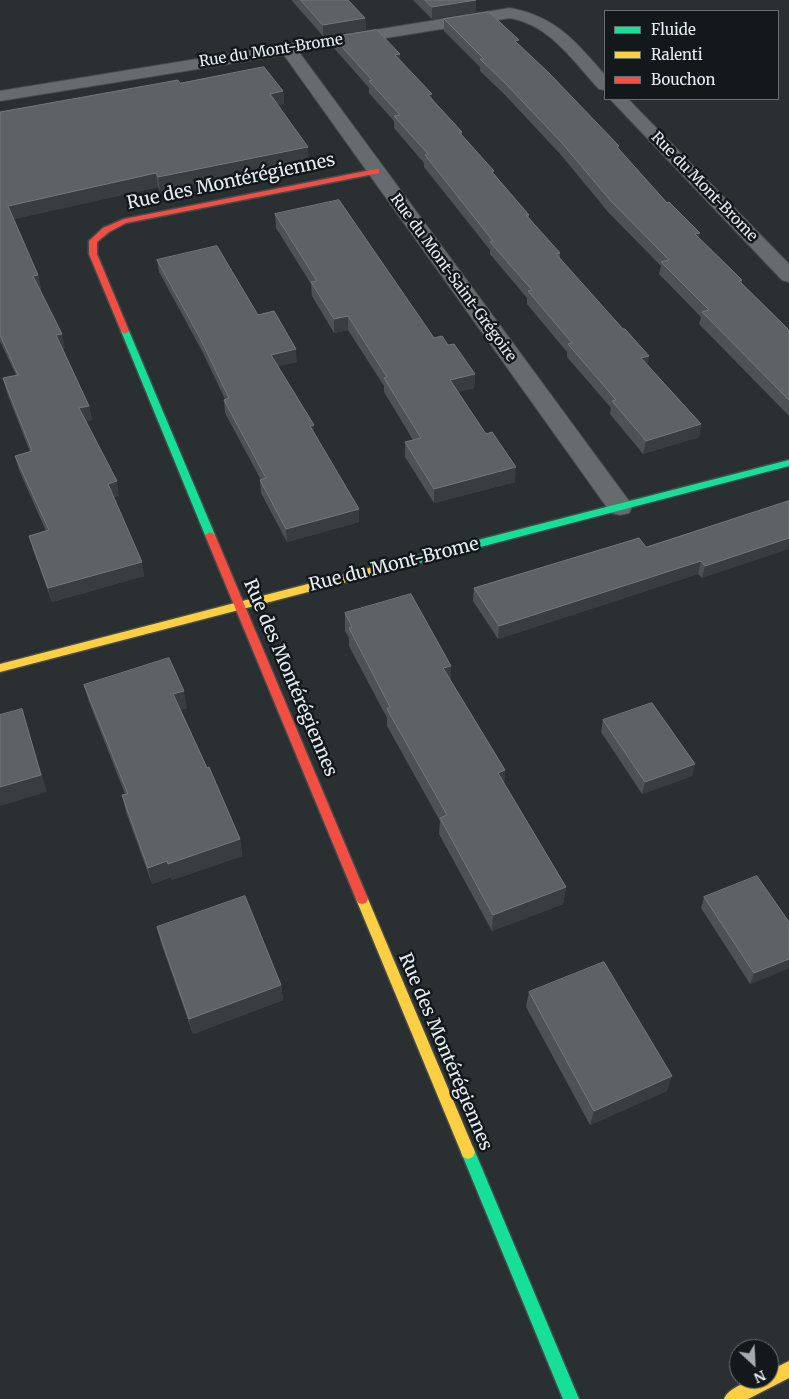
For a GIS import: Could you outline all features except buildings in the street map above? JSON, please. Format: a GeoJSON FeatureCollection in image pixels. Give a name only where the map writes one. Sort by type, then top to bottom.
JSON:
{"type":"FeatureCollection","features":[{"type":"Feature","properties":{"kind":"street","name":"Rue du Mont-Brome"},"geometry":{"type":"LineString","coordinates":[[0,96],[510,13],[526,16],[543,23],[604,84]]}},
{"type":"Feature","properties":{"kind":"street","name":"Rue du Mont-Saint-Grégoire"},"geometry":{"type":"LineString","coordinates":[[287,48],[620,507]]}},
{"type":"Feature","properties":{"kind":"street","name":"Rue du Mont-Brome"},"geometry":{"type":"LineString","coordinates":[[619,100],[789,276]]}},
{"type":"Feature","properties":{"kind":"street","name":"Rue des Montérégiennes"},"geometry":{"type":"LineString","coordinates":[[376,171],[124,221],[106,230],[93,240],[94,254],[571,1399]]}},
{"type":"Feature","properties":{"kind":"street","name":"Rue du Mont-Brome"},"geometry":{"type":"LineString","coordinates":[[0,668],[789,463]]}},
{"type":"Feature","properties":{"kind":"street"},"geometry":{"type":"LineString","coordinates":[[732,1399],[789,1370]]}},
{"type":"Feature","properties":{"kind":"traffic: fast"},"geometry":{"type":"LineString","coordinates":[[125,331],[210,535]]}},
{"type":"Feature","properties":{"kind":"traffic: fast"},"geometry":{"type":"LineString","coordinates":[[381,569],[789,463]]}},
{"type":"Feature","properties":{"kind":"traffic: fast"},"geometry":{"type":"LineString","coordinates":[[468,1152],[571,1399]]}},
{"type":"Feature","properties":{"kind":"traffic: slow"},"geometry":{"type":"LineString","coordinates":[[0,668],[381,569]]}},
{"type":"Feature","properties":{"kind":"traffic: slow"},"geometry":{"type":"LineString","coordinates":[[362,899],[468,1152]]}},
{"type":"Feature","properties":{"kind":"traffic: slow"},"geometry":{"type":"LineString","coordinates":[[732,1399],[789,1369]]}},
{"type":"Feature","properties":{"kind":"traffic: jam"},"geometry":{"type":"LineString","coordinates":[[125,331],[93,254],[93,241],[106,230],[124,221],[376,171]]}},
{"type":"Feature","properties":{"kind":"traffic: jam"},"geometry":{"type":"LineString","coordinates":[[210,535],[362,899]]}}]}
